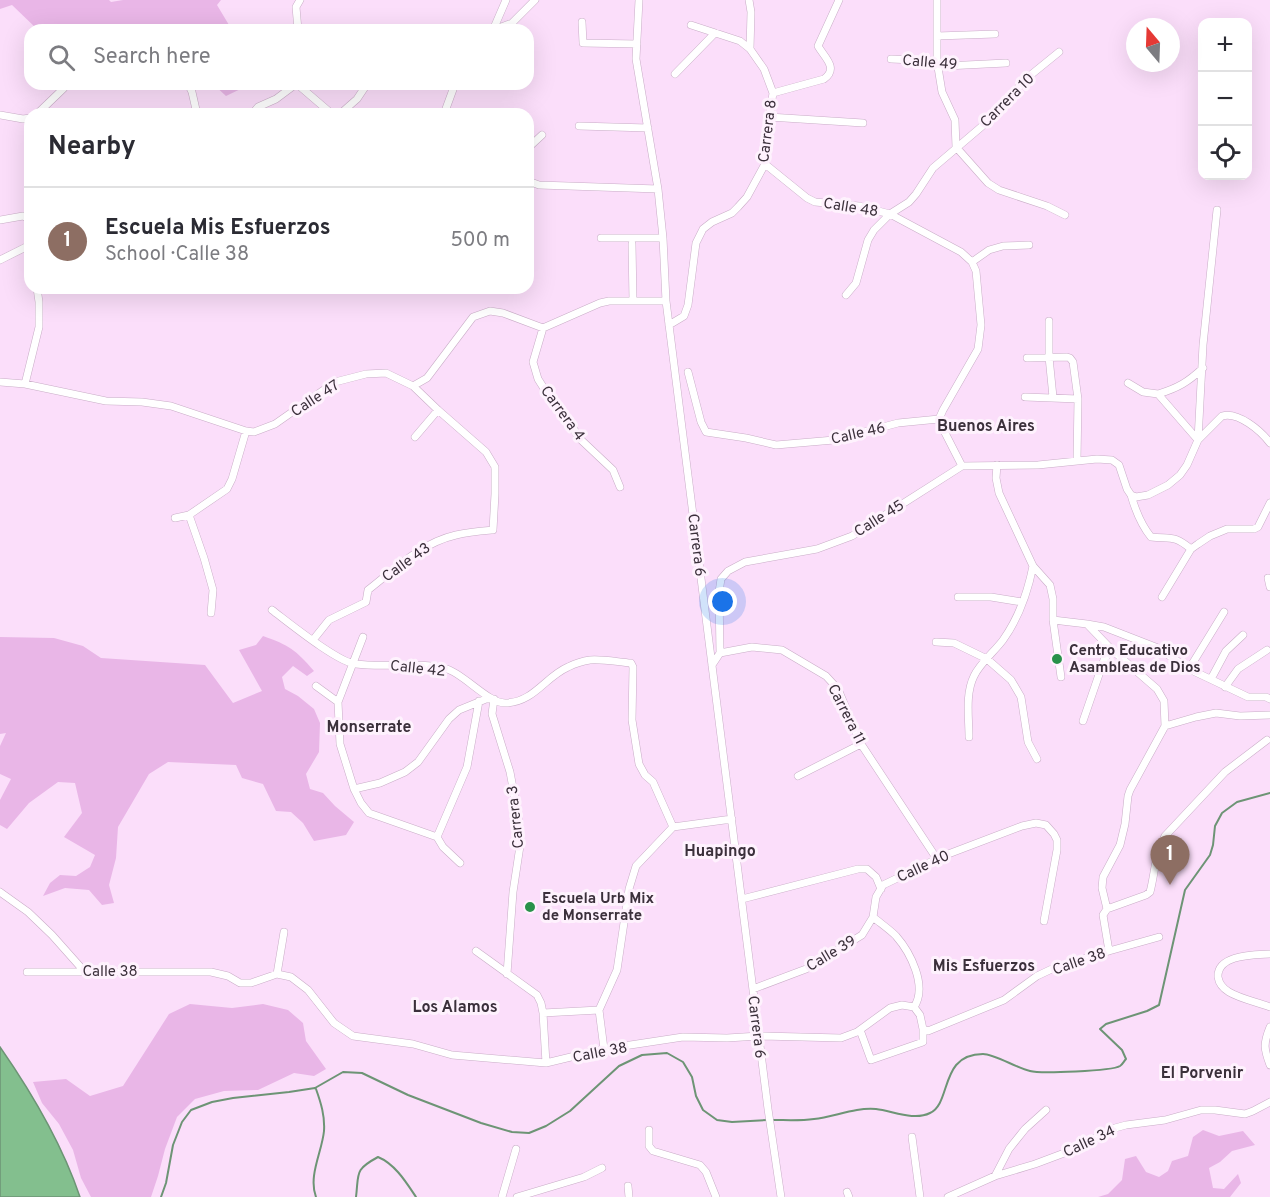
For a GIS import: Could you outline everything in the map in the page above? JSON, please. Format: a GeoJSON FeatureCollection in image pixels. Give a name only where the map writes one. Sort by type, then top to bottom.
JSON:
{"type":"FeatureCollection","features":[{"type":"Feature","properties":{"kind":"street"},"geometry":{"type":"LineString","coordinates":[[297,24],[296,7],[300,0]]}},
{"type":"Feature","properties":{"kind":"street"},"geometry":{"type":"LineString","coordinates":[[496,24],[506,0]]}},
{"type":"Feature","properties":{"kind":"street"},"geometry":{"type":"LineString","coordinates":[[509,24],[535,0]]}},
{"type":"Feature","properties":{"kind":"street","name":"Carrera 6"},"geometry":{"type":"LineString","coordinates":[[639,0],[636,59],[658,189],[669,325],[781,1197]]}},
{"type":"Feature","properties":{"kind":"street"},"geometry":{"type":"LineString","coordinates":[[749,0],[750,49]]}},
{"type":"Feature","properties":{"kind":"street"},"geometry":{"type":"LineString","coordinates":[[772,93],[824,80],[829,76],[828,59],[818,46],[839,0]]}},
{"type":"Feature","properties":{"kind":"street","name":"Carrera 10"},"geometry":{"type":"LineString","coordinates":[[937,0],[937,61],[942,92],[955,120],[956,147]]}},
{"type":"Feature","properties":{"kind":"street"},"geometry":{"type":"LineString","coordinates":[[582,22],[583,43],[637,44]]}},
{"type":"Feature","properties":{"kind":"street"},"geometry":{"type":"LineString","coordinates":[[691,26],[740,41],[750,49]]}},
{"type":"Feature","properties":{"kind":"street"},"geometry":{"type":"LineString","coordinates":[[675,74],[715,33]]}},
{"type":"Feature","properties":{"kind":"street"},"geometry":{"type":"LineString","coordinates":[[937,36],[995,33]]}},
{"type":"Feature","properties":{"kind":"street","name":"Carrera 8"},"geometry":{"type":"LineString","coordinates":[[669,325],[684,316],[688,305],[696,243],[703,229],[732,213],[738,207],[747,197],[765,164],[772,93],[764,69],[750,49]]}},
{"type":"Feature","properties":{"kind":"street","name":"Carrera 10"},"geometry":{"type":"LineString","coordinates":[[846,295],[856,284],[868,240],[874,230],[890,214],[909,202],[933,168],[987,122],[1027,78],[1059,52]]}},
{"type":"Feature","properties":{"kind":"street","name":"Calle 49"},"geometry":{"type":"LineString","coordinates":[[891,58],[937,61],[946,66],[1006,63]]}},
{"type":"Feature","properties":{"kind":"street"},"geometry":{"type":"LineString","coordinates":[[42,108],[62,90]]}},
{"type":"Feature","properties":{"kind":"street"},"geometry":{"type":"LineString","coordinates":[[190,90],[196,108]]}},
{"type":"Feature","properties":{"kind":"street"},"geometry":{"type":"LineString","coordinates":[[257,108],[288,90]]}},
{"type":"Feature","properties":{"kind":"street"},"geometry":{"type":"LineString","coordinates":[[303,90],[325,108]]}},
{"type":"Feature","properties":{"kind":"street"},"geometry":{"type":"LineString","coordinates":[[347,108],[363,90]]}},
{"type":"Feature","properties":{"kind":"street"},"geometry":{"type":"LineString","coordinates":[[447,108],[453,90]]}},
{"type":"Feature","properties":{"kind":"street"},"geometry":{"type":"LineString","coordinates":[[0,115],[24,119]]}},
{"type":"Feature","properties":{"kind":"street"},"geometry":{"type":"LineString","coordinates":[[769,117],[863,123]]}},
{"type":"Feature","properties":{"kind":"street"},"geometry":{"type":"LineString","coordinates":[[579,126],[648,128]]}},
{"type":"Feature","properties":{"kind":"street"},"geometry":{"type":"LineString","coordinates":[[534,142],[542,135]]}},
{"type":"Feature","properties":{"kind":"street"},"geometry":{"type":"LineString","coordinates":[[956,147],[988,183],[999,190],[1047,206],[1065,215]]}},
{"type":"Feature","properties":{"kind":"street","name":"Calle 48"},"geometry":{"type":"LineString","coordinates":[[765,164],[815,202],[859,206],[890,214],[961,252],[972,262]]}},
{"type":"Feature","properties":{"kind":"street"},"geometry":{"type":"LineString","coordinates":[[534,184],[658,189]]}},
{"type":"Feature","properties":{"kind":"street"},"geometry":{"type":"LineString","coordinates":[[1131,495],[1136,497],[1148,495],[1167,485],[1187,465],[1198,440],[1212,244],[1217,210]]}},
{"type":"Feature","properties":{"kind":"street"},"geometry":{"type":"LineString","coordinates":[[0,220],[24,216]]}},
{"type":"Feature","properties":{"kind":"street"},"geometry":{"type":"LineString","coordinates":[[601,238],[663,238]]}},
{"type":"Feature","properties":{"kind":"street"},"geometry":{"type":"LineString","coordinates":[[632,244],[633,301]]}},
{"type":"Feature","properties":{"kind":"street"},"geometry":{"type":"LineString","coordinates":[[1029,244],[1003,246],[989,250],[972,262],[981,325],[978,349],[939,419],[962,466],[1038,465],[1077,460],[1112,460],[1119,465],[1127,489],[1151,537],[1173,537],[1181,540],[1191,549]]}},
{"type":"Feature","properties":{"kind":"street"},"geometry":{"type":"LineString","coordinates":[[0,260],[24,248]]}},
{"type":"Feature","properties":{"kind":"street"},"geometry":{"type":"LineString","coordinates":[[25,384],[39,327],[38,294]]}},
{"type":"Feature","properties":{"kind":"street"},"geometry":{"type":"LineString","coordinates":[[413,386],[427,378],[472,317],[490,311],[503,313],[543,328],[600,303],[666,300]]}},
{"type":"Feature","properties":{"kind":"street"},"geometry":{"type":"LineString","coordinates":[[1049,321],[1049,357],[1053,397]]}},
{"type":"Feature","properties":{"kind":"street","name":"Carrera 4"},"geometry":{"type":"LineString","coordinates":[[543,328],[533,362],[538,379],[552,401],[570,421],[578,437],[613,470],[620,487]]}},
{"type":"Feature","properties":{"kind":"street"},"geometry":{"type":"LineString","coordinates":[[1027,358],[1067,357],[1072,360],[1078,399],[1077,460]]}},
{"type":"Feature","properties":{"kind":"street"},"geometry":{"type":"LineString","coordinates":[[1128,383],[1143,392],[1158,394],[1173,390],[1203,368]]}},
{"type":"Feature","properties":{"kind":"street","name":"Calle 46"},"geometry":{"type":"LineString","coordinates":[[688,372],[701,422],[706,432],[776,445],[834,440],[898,423],[939,419]]}},
{"type":"Feature","properties":{"kind":"street","name":"Calle 47"},"geometry":{"type":"LineString","coordinates":[[246,431],[254,432],[275,424],[335,382],[366,374],[386,373],[413,386],[486,452],[495,467],[493,530]]}},
{"type":"Feature","properties":{"kind":"street"},"geometry":{"type":"LineString","coordinates":[[0,382],[25,384],[106,401],[171,406],[246,431],[237,465],[227,489],[189,515],[175,518]]}},
{"type":"Feature","properties":{"kind":"street"},"geometry":{"type":"LineString","coordinates":[[1158,394],[1198,440]]}},
{"type":"Feature","properties":{"kind":"street"},"geometry":{"type":"LineString","coordinates":[[1025,397],[1078,399]]}},
{"type":"Feature","properties":{"kind":"street"},"geometry":{"type":"LineString","coordinates":[[415,436],[438,410]]}},
{"type":"Feature","properties":{"kind":"street"},"geometry":{"type":"LineString","coordinates":[[1198,440],[1222,416],[1230,414],[1239,417],[1264,435],[1270,443]]}},
{"type":"Feature","properties":{"kind":"street"},"geometry":{"type":"LineString","coordinates":[[997,465],[996,478],[999,492],[1033,566],[1050,585],[1061,677]]}},
{"type":"Feature","properties":{"kind":"street","name":"Calle 45"},"geometry":{"type":"LineString","coordinates":[[720,653],[719,592],[721,579],[728,571],[745,562],[817,549],[852,536],[962,466]]}},
{"type":"Feature","properties":{"kind":"street"},"geometry":{"type":"LineString","coordinates":[[1162,597],[1191,549],[1210,536],[1227,529],[1258,527],[1270,503]]}},
{"type":"Feature","properties":{"kind":"street"},"geometry":{"type":"LineString","coordinates":[[189,515],[213,590],[211,613]]}},
{"type":"Feature","properties":{"kind":"street","name":"Calle 43"},"geometry":{"type":"LineString","coordinates":[[313,640],[329,620],[366,602],[369,590],[417,551],[455,535],[493,530]]}},
{"type":"Feature","properties":{"kind":"street"},"geometry":{"type":"LineString","coordinates":[[969,737],[969,695],[974,676],[1004,638],[1022,602],[1033,566]]}},
{"type":"Feature","properties":{"kind":"street"},"geometry":{"type":"LineString","coordinates":[[1268,578],[1270,587]]}},
{"type":"Feature","properties":{"kind":"street"},"geometry":{"type":"LineString","coordinates":[[958,597],[991,597],[1022,602]]}},
{"type":"Feature","properties":{"kind":"street"},"geometry":{"type":"LineString","coordinates":[[272,610],[313,640],[353,664]]}},
{"type":"Feature","properties":{"kind":"street"},"geometry":{"type":"LineString","coordinates":[[1189,669],[1224,612]]}},
{"type":"Feature","properties":{"kind":"street"},"geometry":{"type":"LineString","coordinates":[[1053,620],[1104,627],[1158,648],[1189,669],[1224,687],[1248,697],[1270,699]]}},
{"type":"Feature","properties":{"kind":"street"},"geometry":{"type":"LineString","coordinates":[[1087,624],[1157,689],[1164,701],[1165,726],[1130,790],[1120,844],[1103,877],[1102,888],[1107,909]]}},
{"type":"Feature","properties":{"kind":"street"},"geometry":{"type":"LineString","coordinates":[[1211,679],[1226,651],[1243,635]]}},
{"type":"Feature","properties":{"kind":"street"},"geometry":{"type":"LineString","coordinates":[[363,638],[338,702],[340,744],[354,789],[369,813],[437,837],[443,847],[460,863]]}},
{"type":"Feature","properties":{"kind":"street"},"geometry":{"type":"LineString","coordinates":[[936,642],[954,643],[987,659],[1011,680],[1021,697],[1028,742],[1036,759]]}},
{"type":"Feature","properties":{"kind":"street","name":"Carrera 11"},"geometry":{"type":"LineString","coordinates":[[720,653],[752,647],[782,650],[826,676],[838,689],[861,744],[937,859]]}},
{"type":"Feature","properties":{"kind":"street"},"geometry":{"type":"LineString","coordinates":[[1083,722],[1104,660],[1111,648]]}},
{"type":"Feature","properties":{"kind":"street"},"geometry":{"type":"LineString","coordinates":[[1224,687],[1238,669],[1267,650]]}},
{"type":"Feature","properties":{"kind":"street"},"geometry":{"type":"LineString","coordinates":[[712,665],[720,653]]}},
{"type":"Feature","properties":{"kind":"street"},"geometry":{"type":"LineString","coordinates":[[354,789],[380,783],[405,772],[418,762],[449,718],[459,710],[486,699],[494,699],[504,704],[518,701],[531,696],[550,677],[568,667],[590,660],[631,663],[633,667],[632,720],[639,765],[653,782],[673,827]]}},
{"type":"Feature","properties":{"kind":"street","name":"Calle 42"},"geometry":{"type":"LineString","coordinates":[[353,664],[416,665],[449,670],[494,699]]}},
{"type":"Feature","properties":{"kind":"street"},"geometry":{"type":"LineString","coordinates":[[316,686],[338,702]]}},
{"type":"Feature","properties":{"kind":"street","name":"Carrera 3"},"geometry":{"type":"LineString","coordinates":[[494,699],[492,714],[510,772],[518,815],[520,846],[513,892],[507,974]]}},
{"type":"Feature","properties":{"kind":"street"},"geometry":{"type":"LineString","coordinates":[[437,837],[467,767],[479,701]]}},
{"type":"Feature","properties":{"kind":"street"},"geometry":{"type":"LineString","coordinates":[[1165,726],[1216,713],[1240,716],[1270,715]]}},
{"type":"Feature","properties":{"kind":"street"},"geometry":{"type":"LineString","coordinates":[[1109,951],[1103,915],[1107,909],[1150,892],[1158,852],[1165,836],[1225,772],[1267,740]]}},
{"type":"Feature","properties":{"kind":"street"},"geometry":{"type":"LineString","coordinates":[[798,776],[861,744]]}},
{"type":"Feature","properties":{"kind":"street"},"geometry":{"type":"LineString","coordinates":[[604,1049],[600,1010],[617,970],[629,889],[636,866],[673,827],[732,819]]}},
{"type":"Feature","properties":{"kind":"street","name":"Calle 40"},"geometry":{"type":"LineString","coordinates":[[881,889],[883,885],[937,859],[1022,826],[1036,823],[1046,825],[1057,840],[1044,921]]}},
{"type":"Feature","properties":{"kind":"street","name":"Calle 40"},"geometry":{"type":"LineString","coordinates":[[742,899],[858,869],[867,869],[876,877],[881,889]]}},
{"type":"Feature","properties":{"kind":"street","name":"Calle 39"},"geometry":{"type":"LineString","coordinates":[[753,989],[806,969],[862,934],[873,917],[876,897],[881,889]]}},
{"type":"Feature","properties":{"kind":"street"},"geometry":{"type":"LineString","coordinates":[[0,892],[28,912],[84,971]]}},
{"type":"Feature","properties":{"kind":"street"},"geometry":{"type":"LineString","coordinates":[[860,1030],[871,1060],[923,1042],[920,1016],[914,1006],[918,1000],[919,982],[913,962],[895,935],[873,917]]}},
{"type":"Feature","properties":{"kind":"street"},"geometry":{"type":"LineString","coordinates":[[277,974],[284,932]]}},
{"type":"Feature","properties":{"kind":"street","name":"Calle 38"},"geometry":{"type":"LineString","coordinates":[[923,1029],[928,1031],[1004,1000],[1037,976],[1054,968],[1159,937]]}},
{"type":"Feature","properties":{"kind":"street"},"geometry":{"type":"LineString","coordinates":[[476,951],[537,995],[543,1013],[546,1063]]}},
{"type":"Feature","properties":{"kind":"street"},"geometry":{"type":"LineString","coordinates":[[1270,954],[1230,960],[1224,964],[1218,980],[1230,992],[1270,1007]]}},
{"type":"Feature","properties":{"kind":"street","name":"Calle 38"},"geometry":{"type":"LineString","coordinates":[[27,972],[211,972],[228,975],[240,983],[252,983],[277,974],[291,977],[308,990],[334,1023],[353,1036],[412,1044],[452,1055],[546,1063],[604,1049],[683,1037],[840,1038],[860,1030],[890,1008],[902,1005],[914,1006]]}},
{"type":"Feature","properties":{"kind":"street"},"geometry":{"type":"LineString","coordinates":[[543,1013],[600,1010]]}},
{"type":"Feature","properties":{"kind":"street"},"geometry":{"type":"LineString","coordinates":[[1270,1027],[1264,1050],[1270,1065]]}},
{"type":"Feature","properties":{"kind":"street","name":"Calle 34"},"geometry":{"type":"LineString","coordinates":[[948,1197],[995,1176],[1067,1152],[1115,1128],[1165,1120],[1201,1110],[1245,1114],[1270,1102]]}},
{"type":"Feature","properties":{"kind":"street"},"geometry":{"type":"LineString","coordinates":[[995,1176],[1009,1149],[1025,1129],[1046,1110]]}},
{"type":"Feature","properties":{"kind":"street"},"geometry":{"type":"LineString","coordinates":[[650,1130],[649,1146],[653,1151],[700,1165],[706,1172],[716,1197]]}},
{"type":"Feature","properties":{"kind":"street"},"geometry":{"type":"LineString","coordinates":[[912,1137],[920,1197]]}},
{"type":"Feature","properties":{"kind":"street"},"geometry":{"type":"LineString","coordinates":[[502,1197],[516,1149]]}},
{"type":"Feature","properties":{"kind":"street"},"geometry":{"type":"LineString","coordinates":[[517,1197],[584,1177],[602,1168]]}},
{"type":"Feature","properties":{"kind":"street"},"geometry":{"type":"LineString","coordinates":[[628,1186],[630,1197]]}},
{"type":"Feature","properties":{"kind":"shaded area"},"geometry":{"type":"Polygon","coordinates":[[[0,0],[109,0],[111,2],[221,0],[217,5],[228,24],[32,24],[12,5],[0,9],[0,0]]]}},
{"type":"Feature","properties":{"kind":"shaded area"},"geometry":{"type":"Polygon","coordinates":[[[220,90],[238,90],[226,96],[220,90]]]}},
{"type":"Feature","properties":{"kind":"shaded area"},"geometry":{"type":"Polygon","coordinates":[[[263,636],[292,649],[314,671],[307,676],[293,666],[282,677],[285,689],[314,709],[320,723],[319,752],[306,774],[310,789],[323,793],[354,822],[346,835],[314,841],[303,823],[291,812],[276,811],[263,784],[242,778],[236,765],[168,762],[149,774],[118,827],[116,858],[109,885],[114,903],[102,905],[89,890],[65,888],[43,896],[50,883],[60,875],[76,876],[90,867],[95,855],[64,837],[82,813],[75,783],[58,782],[29,803],[7,829],[0,825],[0,800],[11,779],[0,774],[0,746],[6,733],[0,734],[0,637],[54,638],[83,646],[101,658],[205,665],[233,703],[262,691],[239,650],[256,645],[263,636]]]}},
{"type":"Feature","properties":{"kind":"shaded area"},"geometry":{"type":"Polygon","coordinates":[[[190,1004],[232,1008],[263,1004],[288,1010],[303,1023],[306,1041],[326,1069],[314,1076],[294,1073],[258,1090],[224,1091],[195,1099],[177,1117],[151,1197],[91,1197],[81,1178],[73,1150],[59,1124],[42,1103],[33,1082],[66,1079],[90,1096],[123,1086],[169,1014],[190,1004]]]}},
{"type":"Feature","properties":{"kind":"shaded area"},"geometry":{"type":"Polygon","coordinates":[[[0,1047],[45,1119],[73,1177],[80,1197],[0,1197],[0,1047]]]}},
{"type":"Feature","properties":{"kind":"shaded area"},"geometry":{"type":"Polygon","coordinates":[[[1203,1130],[1219,1136],[1243,1131],[1255,1145],[1232,1151],[1209,1168],[1213,1188],[1224,1189],[1238,1174],[1241,1183],[1230,1197],[1098,1197],[1108,1194],[1122,1180],[1125,1159],[1136,1156],[1146,1172],[1159,1177],[1168,1171],[1172,1161],[1188,1156],[1193,1137],[1203,1130]]]}},
{"type":"Feature","properties":{"kind":"waterway"},"geometry":{"type":"LineString","coordinates":[[773,1120],[814,1119],[868,1109],[910,1116],[924,1115],[937,1108],[953,1070],[959,1062],[969,1056],[988,1055],[1036,1072],[1091,1071],[1120,1066],[1126,1059],[1122,1050],[1100,1029],[1106,1024],[1159,1005],[1185,890],[1210,855],[1215,826],[1222,813],[1237,802],[1270,793]]}},
{"type":"Feature","properties":{"kind":"waterway"},"geometry":{"type":"LineString","coordinates":[[161,1197],[173,1145],[182,1122],[191,1110],[212,1102],[233,1098],[315,1088],[343,1072],[362,1073],[408,1095],[481,1123],[512,1132],[529,1133],[546,1126],[570,1111],[619,1066],[642,1055],[667,1053],[683,1062],[692,1077],[696,1096],[703,1110],[717,1120],[732,1122],[767,1120]]}},
{"type":"Feature","properties":{"kind":"waterway"},"geometry":{"type":"LineString","coordinates":[[316,1089],[324,1125],[323,1139],[314,1172],[316,1197]]}},
{"type":"Feature","properties":{"kind":"waterway"},"geometry":{"type":"LineString","coordinates":[[356,1197],[361,1169],[378,1157],[395,1169],[416,1197]]}},
{"type":"Feature","properties":{"kind":"place","name":"Centro Educativo Asambleas de Dios"},"geometry":{"type":"Point","coordinates":[1057,659]}},
{"type":"Feature","properties":{"kind":"place","name":"Escuela Mis Esfuerzos"},"geometry":{"type":"Point","coordinates":[1170,885]}},
{"type":"Feature","properties":{"kind":"place","name":"Escuela Urb Mix de Monserrate"},"geometry":{"type":"Point","coordinates":[530,907]}},
{"type":"Feature","properties":{"kind":"district","name":"Buenos Aires"},"geometry":{"type":"Point","coordinates":[986,425]}},
{"type":"Feature","properties":{"kind":"district","name":"Monserrate"},"geometry":{"type":"Point","coordinates":[369,726]}},
{"type":"Feature","properties":{"kind":"district","name":"Huapingo"},"geometry":{"type":"Point","coordinates":[720,850]}},
{"type":"Feature","properties":{"kind":"district","name":"Mis Esfuerzos"},"geometry":{"type":"Point","coordinates":[984,965]}},
{"type":"Feature","properties":{"kind":"district","name":"Los Alamos"},"geometry":{"type":"Point","coordinates":[455,1006]}},
{"type":"Feature","properties":{"kind":"district","name":"El Porvenir"},"geometry":{"type":"Point","coordinates":[1202,1072]}}]}
